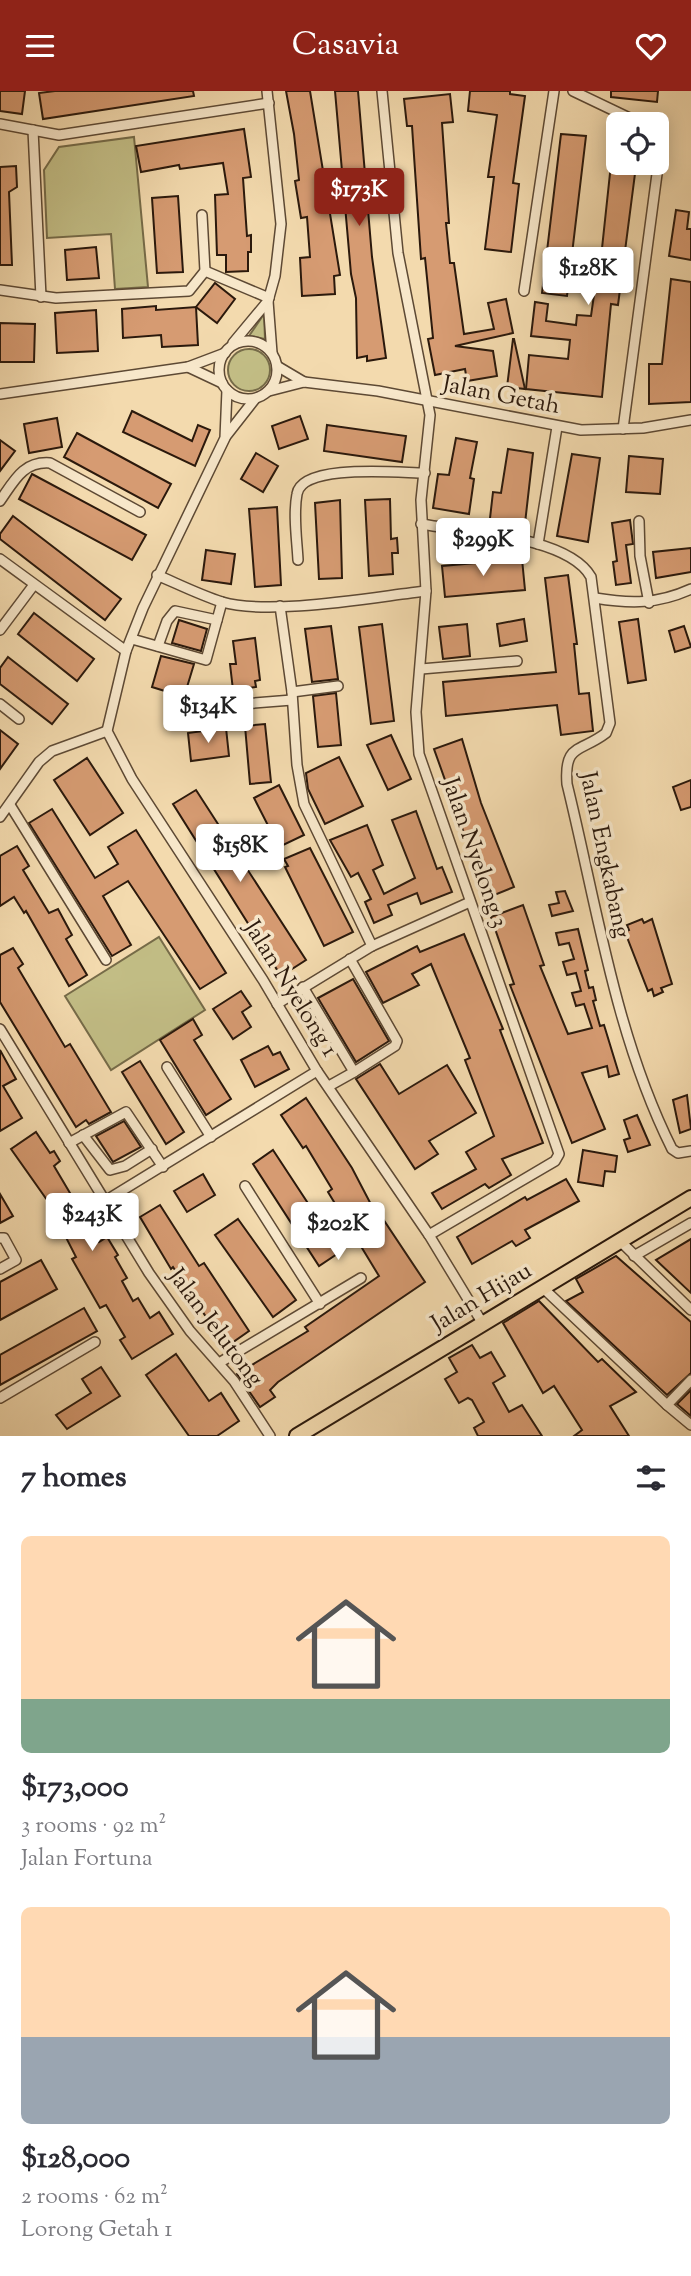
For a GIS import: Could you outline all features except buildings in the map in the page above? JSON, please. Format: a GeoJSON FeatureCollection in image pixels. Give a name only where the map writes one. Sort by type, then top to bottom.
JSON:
{"type":"FeatureCollection","features":[{"type":"Feature","properties":{"kind":"main road","name":"Jalan Hijau"},"geometry":{"type":"LineString","coordinates":[[297,1436],[691,1198]]}},
{"type":"Feature","properties":{"kind":"street"},"geometry":{"type":"LineString","coordinates":[[267,91],[281,223],[280,251],[268,299],[272,353],[277,366],[277,378],[269,391]]}},
{"type":"Feature","properties":{"kind":"street","name":"Jalan Nyelong 3"},"geometry":{"type":"LineString","coordinates":[[382,91],[398,253],[430,429],[421,524],[426,591],[416,712],[419,754],[559,1154],[555,1161],[429,1235]]}},
{"type":"Feature","properties":{"kind":"street"},"geometry":{"type":"LineString","coordinates":[[524,291],[554,91]]}},
{"type":"Feature","properties":{"kind":"street"},"geometry":{"type":"LineString","coordinates":[[573,91],[597,96],[623,112]]}},
{"type":"Feature","properties":{"kind":"street"},"geometry":{"type":"LineString","coordinates":[[0,124],[59,135],[269,103]]}},
{"type":"Feature","properties":{"kind":"street"},"geometry":{"type":"LineString","coordinates":[[33,130],[41,297]]}},
{"type":"Feature","properties":{"kind":"street"},"geometry":{"type":"LineString","coordinates":[[623,429],[657,175]]}},
{"type":"Feature","properties":{"kind":"street"},"geometry":{"type":"LineString","coordinates":[[0,290],[41,297],[189,291],[205,271],[202,215]]}},
{"type":"Feature","properties":{"kind":"street"},"geometry":{"type":"LineString","coordinates":[[205,271],[268,299]]}},
{"type":"Feature","properties":{"kind":"street"},"geometry":{"type":"LineString","coordinates":[[225,438],[224,387],[219,366],[227,351],[268,299]]}},
{"type":"Feature","properties":{"kind":"street"},"geometry":{"type":"LineString","coordinates":[[0,394],[188,367],[249,340],[265,346],[272,353]]}},
{"type":"Feature","properties":{"kind":"street"},"geometry":{"type":"LineString","coordinates":[[277,366],[304,382]]}},
{"type":"Feature","properties":{"kind":"street"},"geometry":{"type":"LineString","coordinates":[[188,367],[241,399],[254,399]]}},
{"type":"Feature","properties":{"kind":"street"},"geometry":{"type":"LineString","coordinates":[[0,817],[39,762],[52,751],[107,731],[126,651],[157,575],[225,438],[254,399],[269,391],[304,382]]}},
{"type":"Feature","properties":{"kind":"street","name":"Jalan Getah"},"geometry":{"type":"LineString","coordinates":[[304,382],[426,401],[557,427],[623,429],[691,420]]}},
{"type":"Feature","properties":{"kind":"street"},"geometry":{"type":"LineString","coordinates":[[538,544],[557,427]]}},
{"type":"Feature","properties":{"kind":"street"},"geometry":{"type":"LineString","coordinates":[[0,501],[24,468],[34,463],[50,463],[140,512]]}},
{"type":"Feature","properties":{"kind":"street"},"geometry":{"type":"LineString","coordinates":[[298,560],[297,493],[308,479],[325,474],[425,474]]}},
{"type":"Feature","properties":{"kind":"street"},"geometry":{"type":"LineString","coordinates":[[639,521],[640,556],[649,603]]}},
{"type":"Feature","properties":{"kind":"street","name":"Jalan Engkabang"},"geometry":{"type":"LineString","coordinates":[[421,524],[538,544],[571,555],[585,567],[595,598],[599,659],[610,723],[606,733],[570,754],[565,765],[567,784],[596,917],[623,1018],[668,1142],[678,1153],[691,1151]]}},
{"type":"Feature","properties":{"kind":"street"},"geometry":{"type":"LineString","coordinates":[[0,559],[33,586],[126,651]]}},
{"type":"Feature","properties":{"kind":"street"},"geometry":{"type":"LineString","coordinates":[[157,575],[222,602],[280,606],[426,591]]}},
{"type":"Feature","properties":{"kind":"street"},"geometry":{"type":"LineString","coordinates":[[0,630],[33,586]]}},
{"type":"Feature","properties":{"kind":"street"},"geometry":{"type":"LineString","coordinates":[[595,598],[633,604],[649,603],[691,589]]}},
{"type":"Feature","properties":{"kind":"street"},"geometry":{"type":"LineString","coordinates":[[132,639],[206,660],[222,602]]}},
{"type":"Feature","properties":{"kind":"street"},"geometry":{"type":"LineString","coordinates":[[280,606],[292,696],[297,765],[304,804],[372,946]]}},
{"type":"Feature","properties":{"kind":"street"},"geometry":{"type":"LineString","coordinates":[[158,646],[167,621],[175,611],[217,620]]}},
{"type":"Feature","properties":{"kind":"street"},"geometry":{"type":"LineString","coordinates":[[421,669],[517,661]]}},
{"type":"Feature","properties":{"kind":"street"},"geometry":{"type":"LineString","coordinates":[[193,708],[292,696],[338,686]]}},
{"type":"Feature","properties":{"kind":"street"},"geometry":{"type":"LineString","coordinates":[[0,704],[19,719]]}},
{"type":"Feature","properties":{"kind":"street","name":"Jalan Nyelong 1"},"geometry":{"type":"LineString","coordinates":[[107,731],[122,764],[277,1004],[317,1071],[429,1235],[483,1324]]}},
{"type":"Feature","properties":{"kind":"street"},"geometry":{"type":"LineString","coordinates":[[10,805],[106,960]]}},
{"type":"Feature","properties":{"kind":"street"},"geometry":{"type":"LineString","coordinates":[[277,1004],[372,946],[470,902]]}},
{"type":"Feature","properties":{"kind":"street"},"geometry":{"type":"LineString","coordinates":[[329,1086],[395,1046],[397,1041],[351,959]]}},
{"type":"Feature","properties":{"kind":"street"},"geometry":{"type":"LineString","coordinates":[[303,987],[354,1072]]}},
{"type":"Feature","properties":{"kind":"street","name":"Jalan Jelutong"},"geometry":{"type":"LineString","coordinates":[[0,1028],[180,1319],[219,1363],[270,1436]]}},
{"type":"Feature","properties":{"kind":"street"},"geometry":{"type":"LineString","coordinates":[[167,1067],[211,1137]]}},
{"type":"Feature","properties":{"kind":"street"},"geometry":{"type":"LineString","coordinates":[[105,1201],[317,1071]]}},
{"type":"Feature","properties":{"kind":"street"},"geometry":{"type":"LineString","coordinates":[[69,1143],[126,1112],[163,1167]]}},
{"type":"Feature","properties":{"kind":"street"},"geometry":{"type":"LineString","coordinates":[[83,1135],[110,1170],[125,1166],[152,1150]]}},
{"type":"Feature","properties":{"kind":"street"},"geometry":{"type":"LineString","coordinates":[[245,1186],[320,1304]]}},
{"type":"Feature","properties":{"kind":"street"},"geometry":{"type":"LineString","coordinates":[[634,1256],[691,1223]]}},
{"type":"Feature","properties":{"kind":"street"},"geometry":{"type":"LineString","coordinates":[[0,1238],[4,1238],[16,1259],[0,1269]]}},
{"type":"Feature","properties":{"kind":"street"},"geometry":{"type":"LineString","coordinates":[[620,1241],[691,1309]]}},
{"type":"Feature","properties":{"kind":"street"},"geometry":{"type":"LineString","coordinates":[[219,1363],[361,1278]]}},
{"type":"Feature","properties":{"kind":"street"},"geometry":{"type":"LineString","coordinates":[[543,1288],[691,1425]]}},
{"type":"Feature","properties":{"kind":"street"},"geometry":{"type":"LineString","coordinates":[[0,1398],[95,1342]]}},
{"type":"Feature","properties":{"kind":"street"},"geometry":{"type":"LineString","coordinates":[[667,1405],[691,1380]]}},
{"type":"Feature","properties":{"kind":"shaded area"},"geometry":{"type":"Polygon","coordinates":[[[134,137],[148,287],[115,289],[111,234],[47,238],[44,170],[59,147],[134,137]]]}},
{"type":"Feature","properties":{"kind":"shaded area"},"geometry":{"type":"Polygon","coordinates":[[[264,314],[265,339],[249,336],[264,314]]]}},
{"type":"Feature","properties":{"kind":"shaded area"},"geometry":{"type":"Polygon","coordinates":[[[249,349],[264,355],[270,370],[264,385],[249,391],[234,385],[228,370],[234,355],[249,349]]]}},
{"type":"Feature","properties":{"kind":"shaded area"},"geometry":{"type":"Polygon","coordinates":[[[159,937],[205,1010],[111,1070],[65,996],[159,937]]]}}]}
